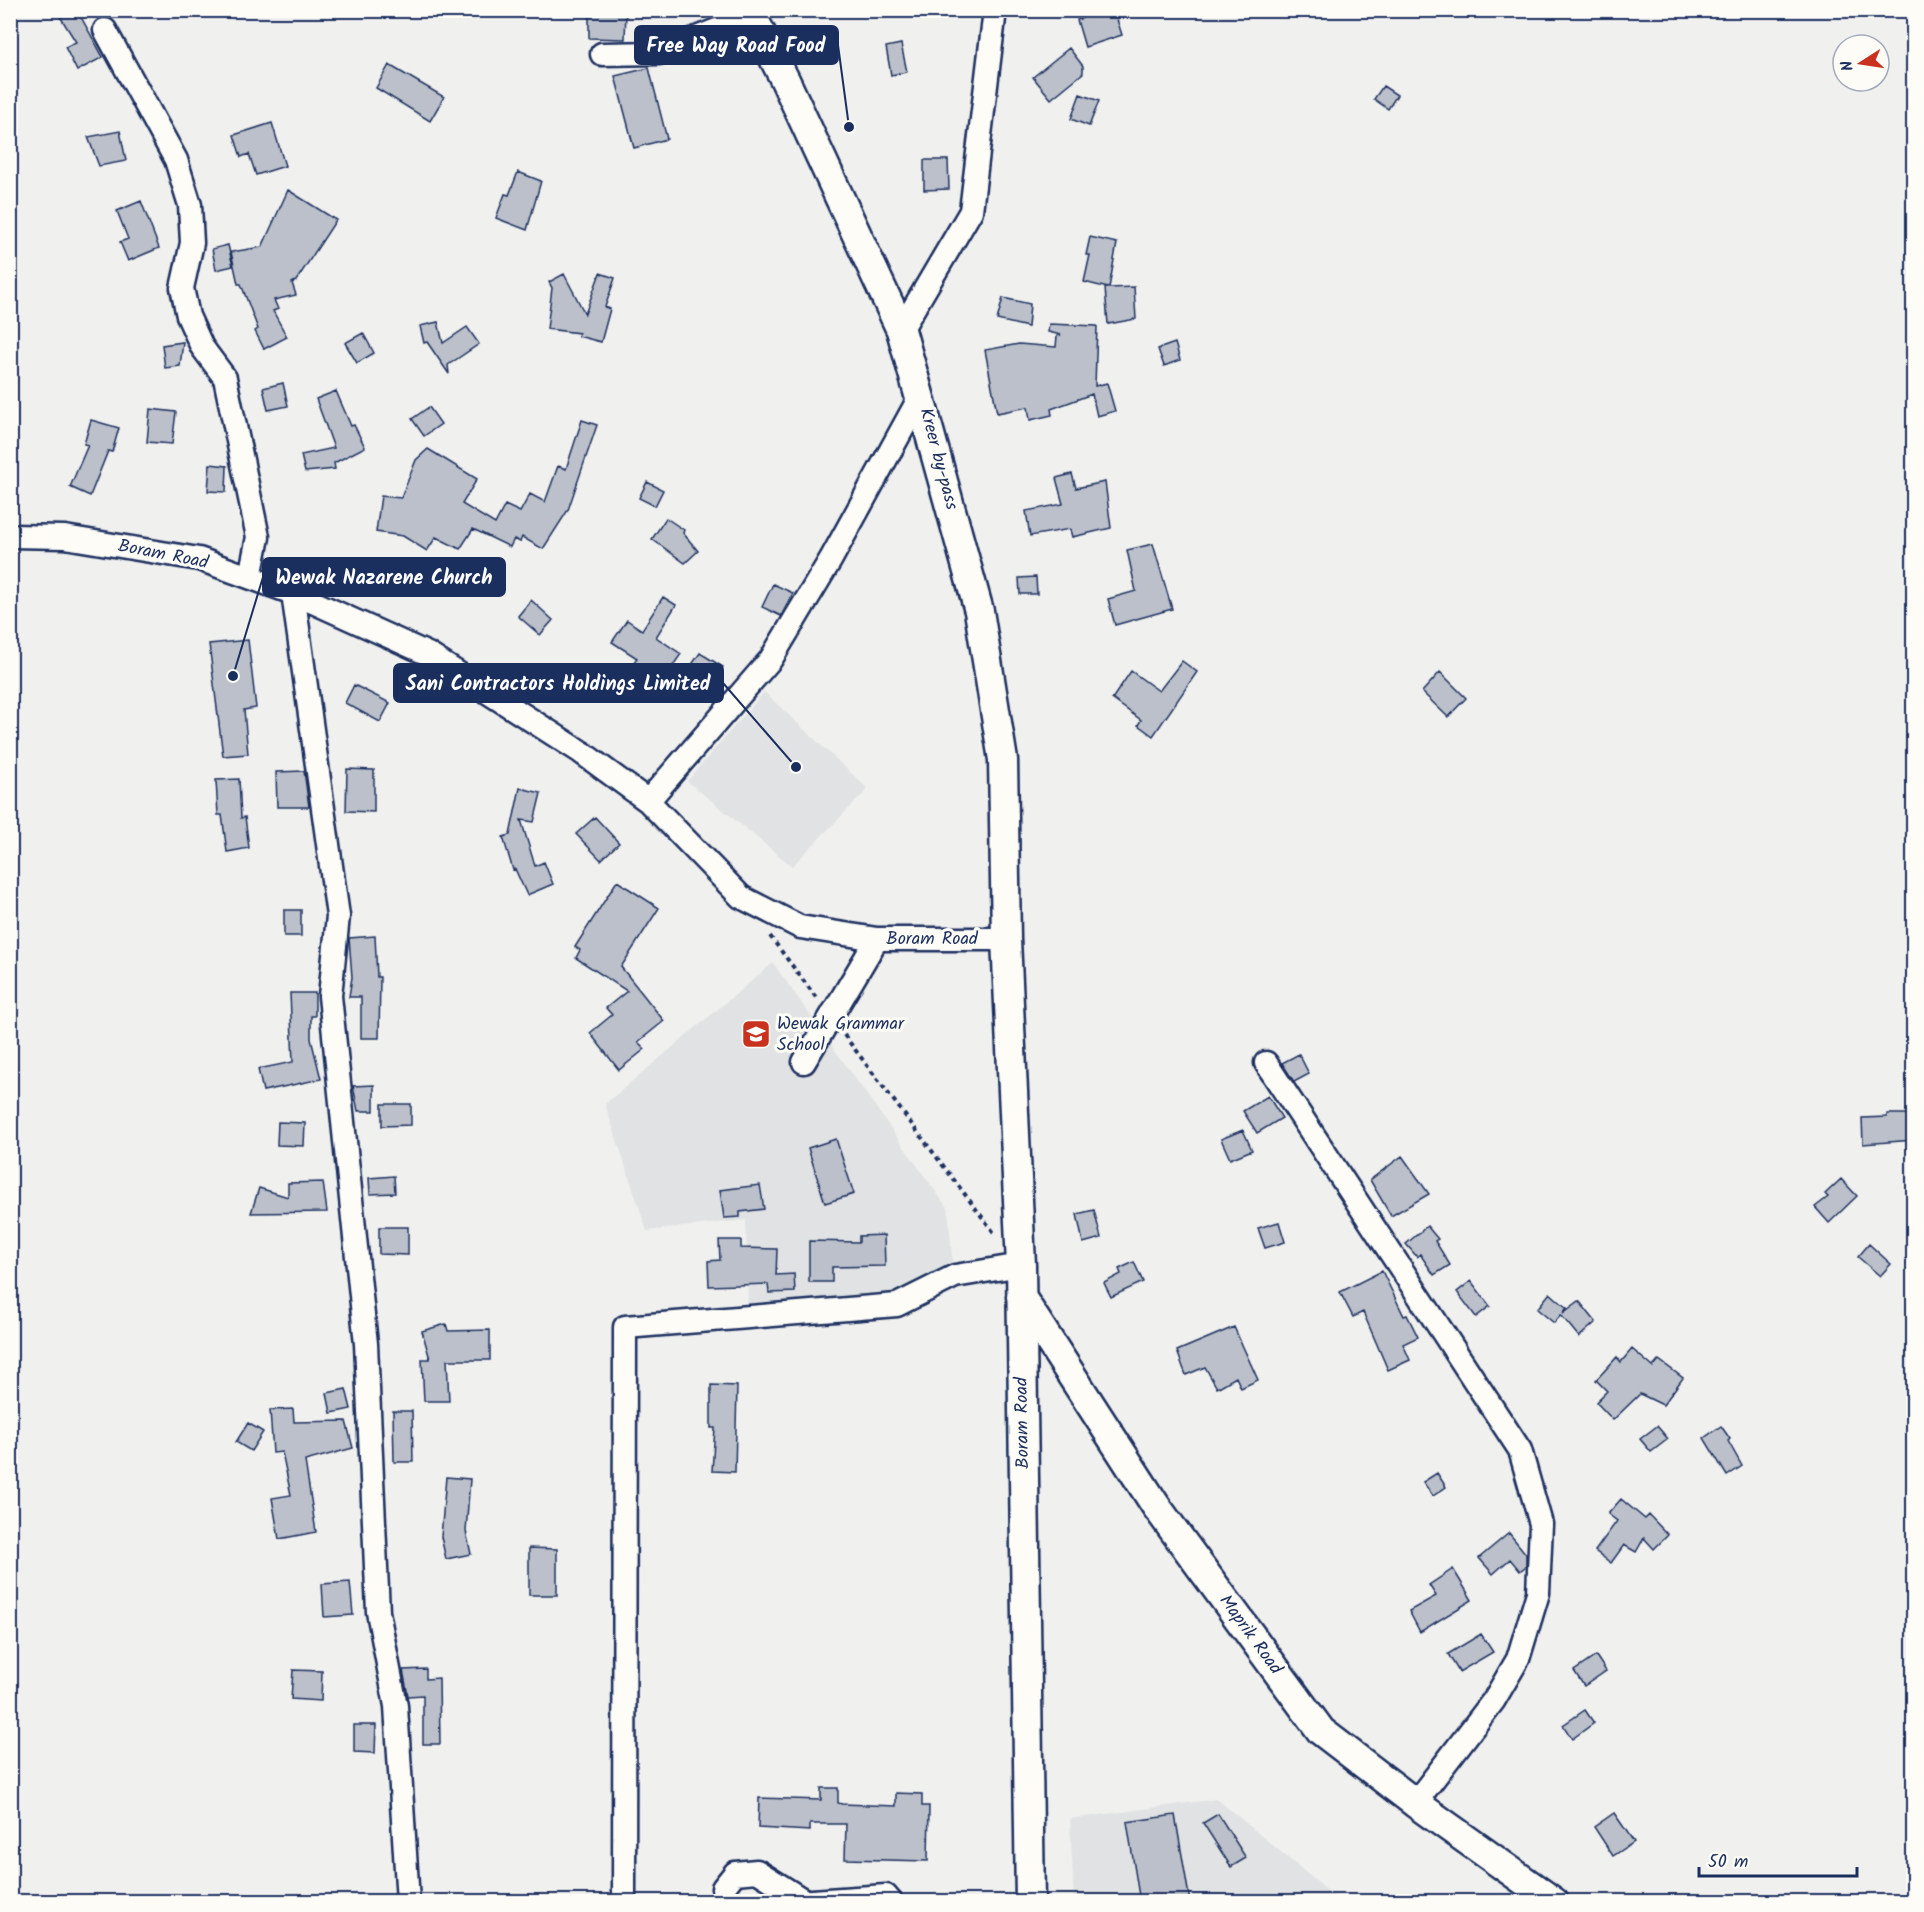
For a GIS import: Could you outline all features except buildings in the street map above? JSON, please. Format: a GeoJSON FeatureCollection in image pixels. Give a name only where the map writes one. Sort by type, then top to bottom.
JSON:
{"type":"FeatureCollection","features":[{"type":"Feature","properties":{"kind":"main road","name":"Kreer by-pass"},"geometry":{"type":"LineString","coordinates":[[751,13],[785,80],[901,330],[921,395],[979,611],[1003,760],[1006,939]]}},
{"type":"Feature","properties":{"kind":"main road","name":"Boram Road"},"geometry":{"type":"LineString","coordinates":[[1006,939],[1021,1297],[1030,1902]]}},
{"type":"Feature","properties":{"kind":"main road","name":"Maprik Road"},"geometry":{"type":"LineString","coordinates":[[1021,1297],[1156,1506],[1321,1731],[1415,1803],[1554,1902]]}},
{"type":"Feature","properties":{"kind":"street"},"geometry":{"type":"LineString","coordinates":[[901,330],[971,211],[995,10]]}},
{"type":"Feature","properties":{"kind":"street"},"geometry":{"type":"LineString","coordinates":[[602,54],[659,53],[751,13]]}},
{"type":"Feature","properties":{"kind":"street"},"geometry":{"type":"LineString","coordinates":[[105,30],[176,160],[190,205],[192,243],[182,288],[188,316],[202,347],[225,378],[258,537],[250,577]]}},
{"type":"Feature","properties":{"kind":"street"},"geometry":{"type":"LineString","coordinates":[[648,801],[771,659],[831,559],[921,395]]}},
{"type":"Feature","properties":{"kind":"street","name":"Boram Road"},"geometry":{"type":"LineString","coordinates":[[10,536],[65,537],[188,557],[292,593],[428,654],[581,752],[648,801],[741,897],[800,927],[877,939],[1006,939]]}},
{"type":"Feature","properties":{"kind":"street"},"geometry":{"type":"LineString","coordinates":[[292,593],[338,916],[330,996],[366,1344],[378,1612],[396,1706],[408,1902]]}},
{"type":"Feature","properties":{"kind":"street"},"geometry":{"type":"LineString","coordinates":[[804,1062],[877,939]]}},
{"type":"Feature","properties":{"kind":"street"},"geometry":{"type":"LineString","coordinates":[[1266,1063],[1520,1450],[1541,1524],[1538,1593],[1518,1659],[1494,1700],[1415,1803]]}},
{"type":"Feature","properties":{"kind":"street"},"geometry":{"type":"LineString","coordinates":[[624,1902],[625,1327],[897,1305],[955,1276],[1020,1265]]}},
{"type":"Feature","properties":{"kind":"street"},"geometry":{"type":"LineString","coordinates":[[727,1902],[723,1888],[735,1873],[757,1871],[800,1901],[886,1896],[891,1902]]}},
{"type":"Feature","properties":{"kind":"path"},"geometry":{"type":"LineString","coordinates":[[741,897],[819,1002]]}},
{"type":"Feature","properties":{"kind":"path"},"geometry":{"type":"LineString","coordinates":[[841,1030],[976,1211],[1020,1265]]}},
{"type":"Feature","properties":{"kind":"shaded area"},"geometry":{"type":"Polygon","coordinates":[[[764,692],[868,789],[792,866],[687,781],[764,692]]]}},
{"type":"Feature","properties":{"kind":"shaded area","name":"Wewak Grammar School"},"geometry":{"type":"Polygon","coordinates":[[[773,963],[948,1209],[953,1267],[894,1297],[748,1305],[746,1220],[647,1231],[605,1104],[773,963]]]}},
{"type":"Feature","properties":{"kind":"shaded area"},"geometry":{"type":"Polygon","coordinates":[[[1217,1799],[1340,1901],[1074,1901],[1070,1819],[1217,1799]]]}},
{"type":"Feature","properties":{"kind":"place","name":"Free Way Road Food"},"geometry":{"type":"Point","coordinates":[849,127]}},
{"type":"Feature","properties":{"kind":"place","name":"Wewak Nazarene Church"},"geometry":{"type":"Point","coordinates":[233,676]}},
{"type":"Feature","properties":{"kind":"place","name":"Sani Contractors Holdings Limited"},"geometry":{"type":"Point","coordinates":[796,767]}},
{"type":"Feature","properties":{"kind":"place","name":"Wewak Grammar School"},"geometry":{"type":"Point","coordinates":[756,1034]}}]}
